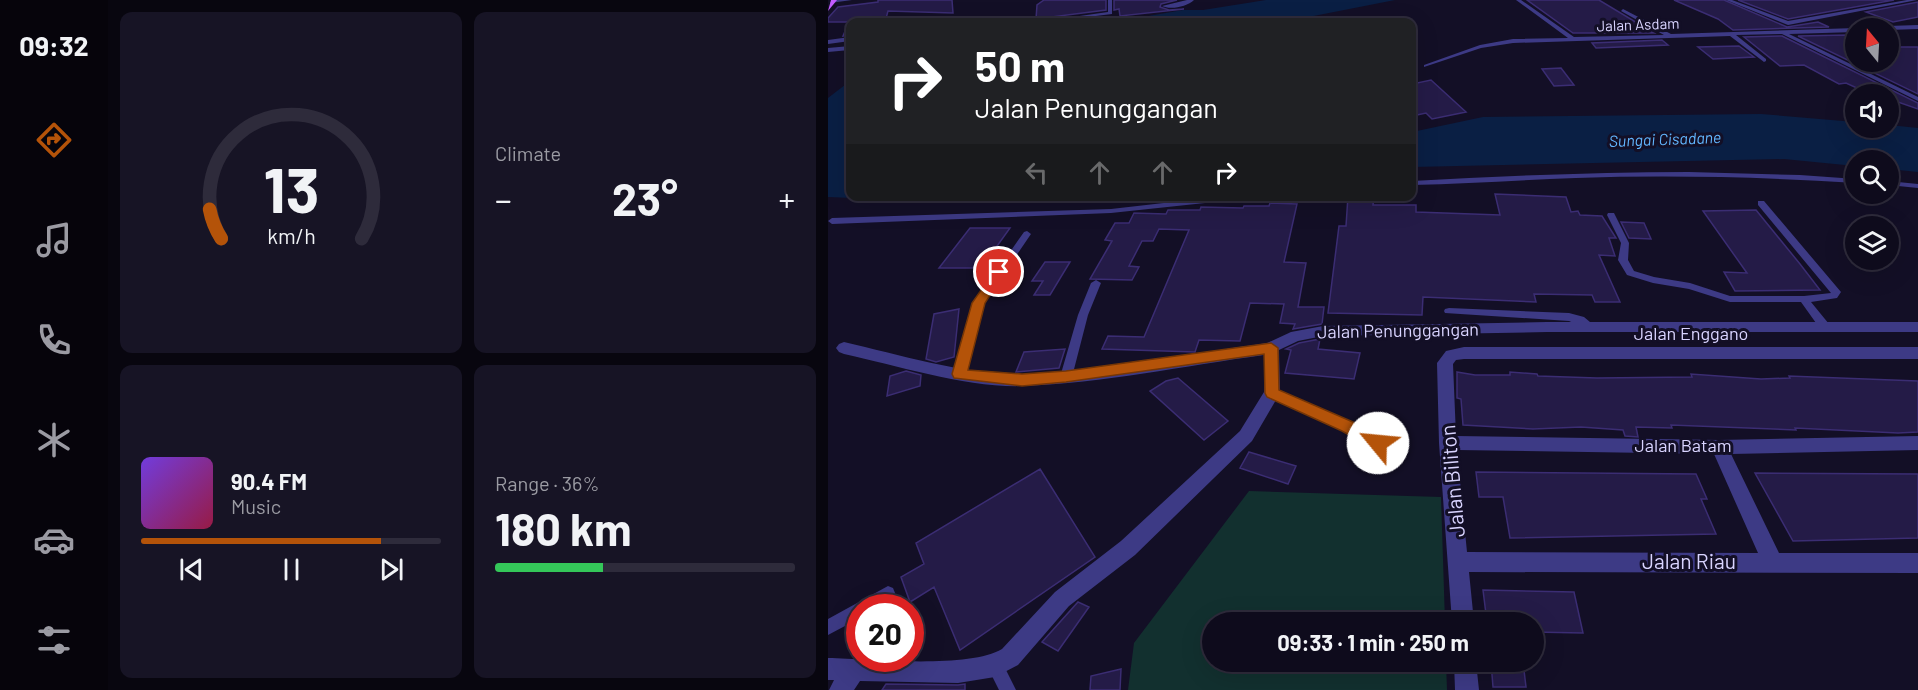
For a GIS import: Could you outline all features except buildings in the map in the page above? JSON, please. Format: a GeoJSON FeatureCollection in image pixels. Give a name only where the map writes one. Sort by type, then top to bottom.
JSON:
{"type":"FeatureCollection","features":[{"type":"Feature","properties":{"kind":"street"},"geometry":{"type":"LineString","coordinates":[[831,4],[849,0]]}},
{"type":"Feature","properties":{"kind":"street"},"geometry":{"type":"LineString","coordinates":[[1166,6],[1187,3],[1191,0]]}},
{"type":"Feature","properties":{"kind":"street"},"geometry":{"type":"LineString","coordinates":[[828,50],[846,48]]}},
{"type":"Feature","properties":{"kind":"street","name":"Jalan Penunggangan"},"geometry":{"type":"LineString","coordinates":[[844,348],[959,374],[1022,380],[1066,377],[1271,348],[1284,339],[1298,334],[1323,331],[1591,327],[1918,327]]}},
{"type":"Feature","properties":{"kind":"street"},"geometry":{"type":"LineString","coordinates":[[924,671],[958,672],[995,666],[1010,657],[1062,599],[1128,548],[1246,436],[1272,393],[1271,348]]}},
{"type":"Feature","properties":{"kind":"street","name":"Jalan Enggano"},"geometry":{"type":"LineString","coordinates":[[1464,353],[1918,353]]}},
{"type":"Feature","properties":{"kind":"street","name":"Jalan Biliton"},"geometry":{"type":"LineString","coordinates":[[1462,612],[1448,443],[1444,363],[1451,356],[1464,353]]}},
{"type":"Feature","properties":{"kind":"street","name":"Jalan Batam"},"geometry":{"type":"LineString","coordinates":[[1448,443],[1719,447],[1918,443]]}},
{"type":"Feature","properties":{"kind":"street"},"geometry":{"type":"LineString","coordinates":[[1719,447],[1773,563]]}},
{"type":"Feature","properties":{"kind":"street","name":"Jalan Riau"},"geometry":{"type":"LineString","coordinates":[[1460,562],[1918,563]]}},
{"type":"Feature","properties":{"kind":"street"},"geometry":{"type":"LineString","coordinates":[[828,669],[846,669]]}},
{"type":"Feature","properties":{"kind":"street"},"geometry":{"type":"LineString","coordinates":[[841,690],[852,672]]}},
{"type":"Feature","properties":{"kind":"street"},"geometry":{"type":"LineString","coordinates":[[1466,672],[1467,690]]}},
{"type":"Feature","properties":{"kind":"lane"},"geometry":{"type":"LineString","coordinates":[[1072,18],[1105,14],[1111,11],[1110,0]]}},
{"type":"Feature","properties":{"kind":"lane"},"geometry":{"type":"LineString","coordinates":[[1518,0],[1573,39]]}},
{"type":"Feature","properties":{"kind":"lane"},"geometry":{"type":"LineString","coordinates":[[1728,0],[1788,23],[1916,0]]}},
{"type":"Feature","properties":{"kind":"lane"},"geometry":{"type":"LineString","coordinates":[[1623,10],[1669,35]]}},
{"type":"Feature","properties":{"kind":"lane"},"geometry":{"type":"LineString","coordinates":[[1899,28],[1918,27]]}},
{"type":"Feature","properties":{"kind":"lane","name":"Jalan Asdam"},"geometry":{"type":"LineString","coordinates":[[1426,66],[1480,47],[1501,43],[1845,30]]}},
{"type":"Feature","properties":{"kind":"lane"},"geometry":{"type":"LineString","coordinates":[[1782,32],[1918,99]]}},
{"type":"Feature","properties":{"kind":"lane"},"geometry":{"type":"LineString","coordinates":[[1731,34],[1764,60]]}},
{"type":"Feature","properties":{"kind":"lane"},"geometry":{"type":"LineString","coordinates":[[828,42],[846,40]]}},
{"type":"Feature","properties":{"kind":"lane"},"geometry":{"type":"LineString","coordinates":[[1416,183],[1664,173],[1795,176],[1845,180]]}},
{"type":"Feature","properties":{"kind":"lane"},"geometry":{"type":"LineString","coordinates":[[1899,184],[1918,186]]}},
{"type":"Feature","properties":{"kind":"lane"},"geometry":{"type":"LineString","coordinates":[[832,221],[1112,212],[1208,201]]}},
{"type":"Feature","properties":{"kind":"lane"},"geometry":{"type":"LineString","coordinates":[[1611,215],[1625,243],[1623,260],[1630,273],[1653,280],[1690,286],[1730,299],[1804,299],[1834,296],[1836,294],[1761,203]]}},
{"type":"Feature","properties":{"kind":"lane"},"geometry":{"type":"LineString","coordinates":[[959,374],[979,303],[1027,234]]}},
{"type":"Feature","properties":{"kind":"lane"},"geometry":{"type":"LineString","coordinates":[[1066,377],[1079,326],[1096,283]]}},
{"type":"Feature","properties":{"kind":"lane"},"geometry":{"type":"LineString","coordinates":[[1804,299],[1825,327]]}},
{"type":"Feature","properties":{"kind":"lane"},"geometry":{"type":"LineString","coordinates":[[1449,311],[1569,317],[1591,327]]}},
{"type":"Feature","properties":{"kind":"lane"},"geometry":{"type":"LineString","coordinates":[[1272,393],[1347,426],[1378,443]]}},
{"type":"Feature","properties":{"kind":"lane"},"geometry":{"type":"LineString","coordinates":[[828,627],[846,617]]}},
{"type":"Feature","properties":{"kind":"lane"},"geometry":{"type":"LineString","coordinates":[[995,666],[1008,690]]}},
{"type":"Feature","properties":{"kind":"green space"},"geometry":{"type":"Polygon","coordinates":[[[1249,491],[1441,497],[1445,612],[1202,612],[1202,672],[1446,672],[1447,690],[1128,690],[1134,643],[1249,491]]]}},
{"type":"Feature","properties":{"kind":"water"},"geometry":{"type":"Polygon","coordinates":[[[1266,0],[1395,0],[1303,18],[1137,18],[1183,10],[1203,10],[1266,0]]]}},
{"type":"Feature","properties":{"kind":"water"},"geometry":{"type":"Polygon","coordinates":[[[846,84],[846,198],[828,197],[828,98],[846,84]]]}},
{"type":"Feature","properties":{"kind":"water","name":"Sungai Cisadane"},"geometry":{"type":"Polygon","coordinates":[[[1761,114],[1845,121],[1845,138],[1899,138],[1899,126],[1918,128],[1918,172],[1899,170],[1899,150],[1845,150],[1845,165],[1784,159],[1416,167],[1416,131],[1483,117],[1761,114]]]}},
{"type":"Feature","properties":{"kind":"water"},"geometry":{"type":"Polygon","coordinates":[[[896,201],[927,201],[912,203],[896,201]]]}},
{"type":"Feature","properties":{"kind":"route"},"geometry":{"type":"LineString","coordinates":[[999,272],[985,292],[973,318],[959,374],[1022,380],[1066,377],[1271,348],[1272,393],[1347,426],[1378,443]]}}]}
